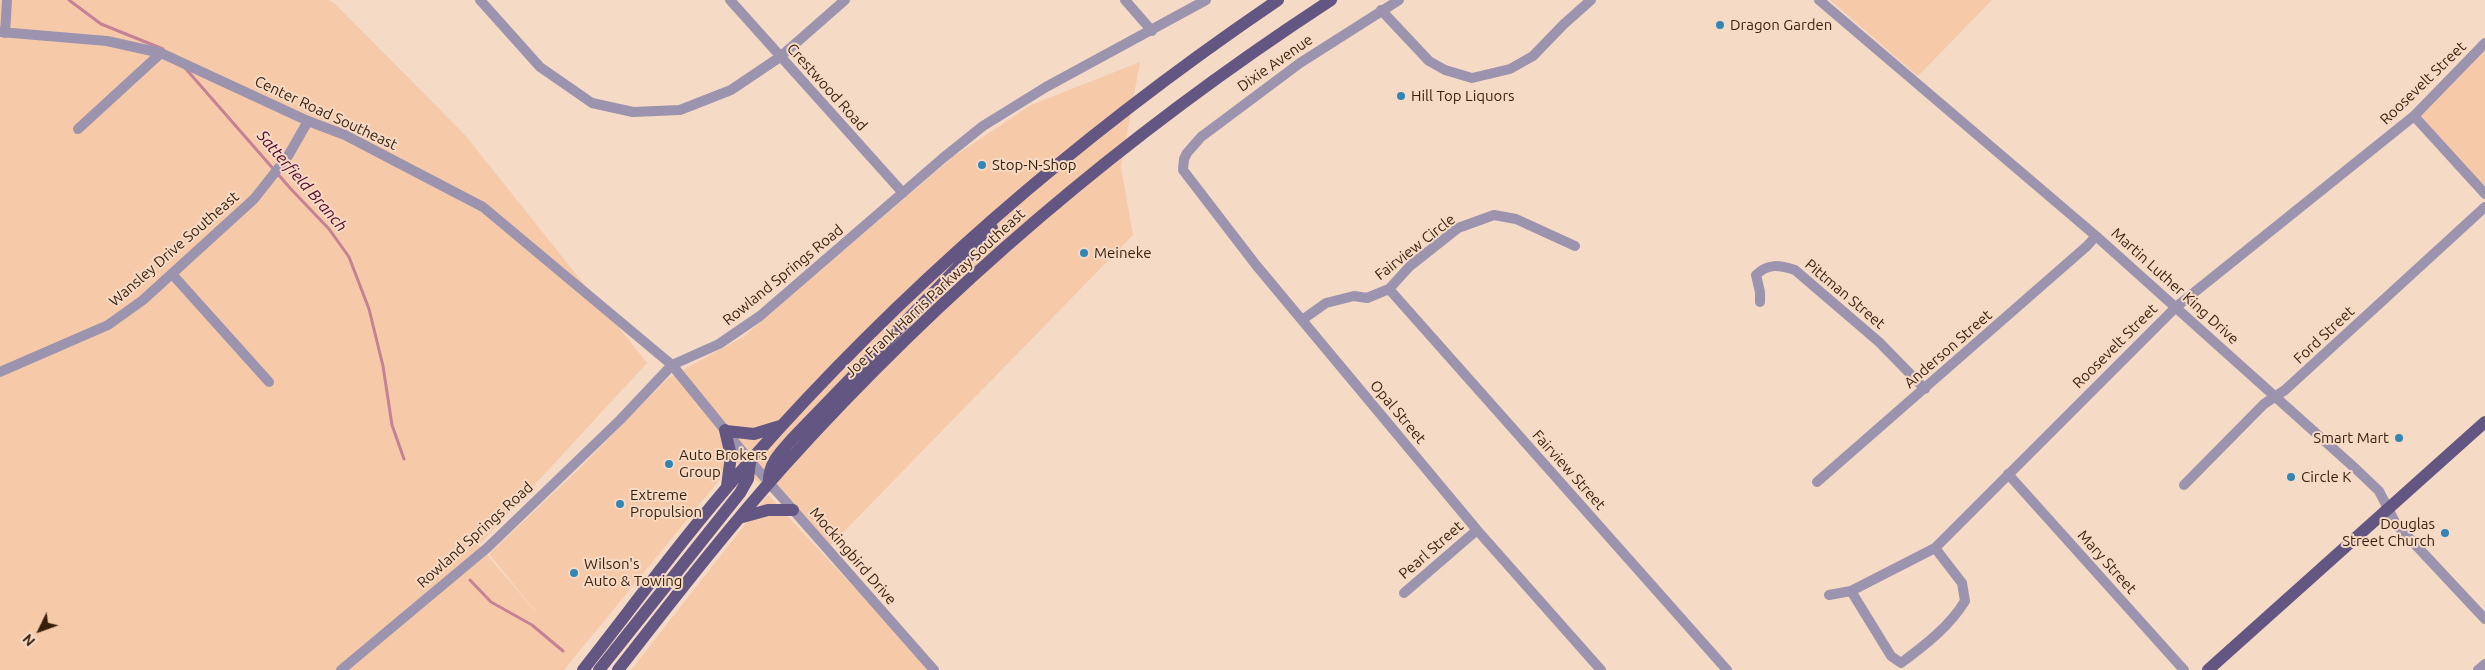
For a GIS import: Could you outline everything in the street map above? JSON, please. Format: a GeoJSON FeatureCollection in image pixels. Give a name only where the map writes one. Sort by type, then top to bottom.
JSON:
{"type":"FeatureCollection","features":[{"type":"Feature","properties":{"kind":"main road","name":"Joe Frank Harris Parkway Southeast"},"geometry":{"type":"LineString","coordinates":[[582,670],[750,461],[891,314],[998,216],[1105,126],[1278,0]]}},
{"type":"Feature","properties":{"kind":"main road","name":"Joe Frank Harris Parkway Southeast"},"geometry":{"type":"LineString","coordinates":[[618,670],[739,518],[770,483],[889,356],[1022,231],[1101,165],[1178,105],[1331,0]]}},
{"type":"Feature","properties":{"kind":"main road"},"geometry":{"type":"LineString","coordinates":[[770,483],[769,472],[777,456],[980,244],[998,216]]}},
{"type":"Feature","properties":{"kind":"main road"},"geometry":{"type":"LineString","coordinates":[[2208,670],[2485,422]]}},
{"type":"Feature","properties":{"kind":"main road"},"geometry":{"type":"LineString","coordinates":[[726,490],[731,456],[726,431],[754,434],[784,424]]}},
{"type":"Feature","properties":{"kind":"main road"},"geometry":{"type":"LineString","coordinates":[[599,670],[740,493],[748,479],[750,461]]}},
{"type":"Feature","properties":{"kind":"main road"},"geometry":{"type":"LineString","coordinates":[[739,518],[768,510],[793,510]]}},
{"type":"Feature","properties":{"kind":"street"},"geometry":{"type":"LineString","coordinates":[[3,33],[7,0]]}},
{"type":"Feature","properties":{"kind":"street"},"geometry":{"type":"LineString","coordinates":[[480,0],[540,67],[592,103],[633,112],[680,110],[731,90],[780,56],[845,0]]}},
{"type":"Feature","properties":{"kind":"street","name":"Crestwood Road"},"geometry":{"type":"LineString","coordinates":[[730,0],[903,193]]}},
{"type":"Feature","properties":{"kind":"street"},"geometry":{"type":"LineString","coordinates":[[1125,0],[1152,31]]}},
{"type":"Feature","properties":{"kind":"street","name":"Rowland Springs Road"},"geometry":{"type":"LineString","coordinates":[[342,670],[487,548],[620,420],[672,365],[707,350],[746,327],[943,158],[1001,114],[1068,74],[1152,31],[1206,0]]}},
{"type":"Feature","properties":{"kind":"street","name":"Dixie Avenue"},"geometry":{"type":"LineString","coordinates":[[1183,165],[1190,148],[1208,132],[1300,63],[1399,0]]}},
{"type":"Feature","properties":{"kind":"street"},"geometry":{"type":"LineString","coordinates":[[1381,10],[1429,60],[1445,70],[1472,78],[1510,69],[1534,56],[1564,24],[1591,0]]}},
{"type":"Feature","properties":{"kind":"street","name":"Martin Luther King Drive"},"geometry":{"type":"LineString","coordinates":[[1819,0],[2096,236],[2379,491],[2387,510],[2396,524],[2485,620]]}},
{"type":"Feature","properties":{"kind":"street","name":"Center Road Southeast"},"geometry":{"type":"LineString","coordinates":[[3,33],[107,41],[161,53],[308,121],[345,135],[483,207],[672,365],[726,431]]}},
{"type":"Feature","properties":{"kind":"street","name":"Roosevelt Street"},"geometry":{"type":"LineString","coordinates":[[1829,595],[1851,591],[1935,548],[2176,307],[2414,116],[2485,43]]}},
{"type":"Feature","properties":{"kind":"street"},"geometry":{"type":"LineString","coordinates":[[78,128],[161,53]]}},
{"type":"Feature","properties":{"kind":"street"},"geometry":{"type":"LineString","coordinates":[[2414,116],[2485,194]]}},
{"type":"Feature","properties":{"kind":"street","name":"Wansley Drive Southeast"},"geometry":{"type":"LineString","coordinates":[[0,372],[108,325],[143,300],[254,199],[283,163],[308,121]]}},
{"type":"Feature","properties":{"kind":"street","name":"Opal Street"},"geometry":{"type":"LineString","coordinates":[[1183,165],[1185,175],[1256,265],[1477,530],[1601,670]]}},
{"type":"Feature","properties":{"kind":"street","name":"Ford Street"},"geometry":{"type":"LineString","coordinates":[[2184,485],[2264,404],[2285,390],[2485,207]]}},
{"type":"Feature","properties":{"kind":"street","name":"Fairview Circle"},"geometry":{"type":"LineString","coordinates":[[1302,320],[1326,303],[1354,296],[1367,298],[1389,289],[1410,266],[1458,228],[1494,215],[1516,219],[1575,246]]}},
{"type":"Feature","properties":{"kind":"street","name":"Anderson Street"},"geometry":{"type":"LineString","coordinates":[[1817,482],[1925,389],[2096,236]]}},
{"type":"Feature","properties":{"kind":"street","name":"Pittman Street"},"geometry":{"type":"LineString","coordinates":[[1760,302],[1756,275],[1764,267],[1779,265],[1795,270],[1879,342],[1925,389]]}},
{"type":"Feature","properties":{"kind":"street"},"geometry":{"type":"LineString","coordinates":[[172,274],[269,382]]}},
{"type":"Feature","properties":{"kind":"street","name":"Fairview Street"},"geometry":{"type":"LineString","coordinates":[[1389,289],[1727,670]]}},
{"type":"Feature","properties":{"kind":"street","name":"Mockingbird Drive"},"geometry":{"type":"LineString","coordinates":[[726,431],[750,461],[934,670]]}},
{"type":"Feature","properties":{"kind":"street","name":"Mary Street"},"geometry":{"type":"LineString","coordinates":[[2008,474],[2184,670]]}},
{"type":"Feature","properties":{"kind":"street","name":"Pearl Street"},"geometry":{"type":"LineString","coordinates":[[1404,594],[1477,530]]}},
{"type":"Feature","properties":{"kind":"street"},"geometry":{"type":"LineString","coordinates":[[1851,591],[1891,656],[1901,663],[1924,646],[1959,611],[1965,600],[1962,583],[1935,548]]}},
{"type":"Feature","properties":{"kind":"street"},"geometry":{"type":"LineString","coordinates":[[2478,670],[2485,664]]}},
{"type":"Feature","properties":{"kind":"shaded area"},"geometry":{"type":"Polygon","coordinates":[[[0,0],[328,0],[334,3],[465,135],[647,363],[479,545],[545,623],[489,554],[580,468],[668,378],[743,337],[953,157],[1031,105],[1140,62],[1121,167],[1133,235],[827,549],[808,527],[735,461],[564,670],[0,670],[0,0]]]}},
{"type":"Feature","properties":{"kind":"shaded area"},"geometry":{"type":"Polygon","coordinates":[[[1830,0],[1992,0],[1918,76],[1830,0]]]}},
{"type":"Feature","properties":{"kind":"shaded area"},"geometry":{"type":"Polygon","coordinates":[[[2485,43],[2485,192],[2414,116],[2485,43]]]}},
{"type":"Feature","properties":{"kind":"shaded area"},"geometry":{"type":"Polygon","coordinates":[[[768,495],[931,670],[631,670],[768,495]]]}},
{"type":"Feature","properties":{"kind":"waterway","name":"Satterfield Branch"},"geometry":{"type":"LineString","coordinates":[[69,0],[101,24],[163,49]]}},
{"type":"Feature","properties":{"kind":"waterway","name":"Satterfield Branch"},"geometry":{"type":"LineString","coordinates":[[186,69],[290,188],[329,229],[349,257],[369,309],[383,366],[392,425],[404,459]]}},
{"type":"Feature","properties":{"kind":"waterway","name":"Satterfield Branch"},"geometry":{"type":"LineString","coordinates":[[470,580],[491,602],[532,625],[563,651]]}},
{"type":"Feature","properties":{"kind":"place","name":"Dragon Garden"},"geometry":{"type":"Point","coordinates":[1720,25]}},
{"type":"Feature","properties":{"kind":"place","name":"Hill Top Liquors"},"geometry":{"type":"Point","coordinates":[1401,96]}},
{"type":"Feature","properties":{"kind":"place","name":"Stop-N-Shop"},"geometry":{"type":"Point","coordinates":[982,165]}},
{"type":"Feature","properties":{"kind":"place","name":"Meineke"},"geometry":{"type":"Point","coordinates":[1084,253]}},
{"type":"Feature","properties":{"kind":"place","name":"Smart Mart"},"geometry":{"type":"Point","coordinates":[2399,438]}},
{"type":"Feature","properties":{"kind":"place","name":"Auto Brokers Group"},"geometry":{"type":"Point","coordinates":[669,464]}},
{"type":"Feature","properties":{"kind":"place","name":"Circle K"},"geometry":{"type":"Point","coordinates":[2291,477]}},
{"type":"Feature","properties":{"kind":"place","name":"Extreme Propulsion"},"geometry":{"type":"Point","coordinates":[620,504]}},
{"type":"Feature","properties":{"kind":"place","name":"Douglas Street Church"},"geometry":{"type":"Point","coordinates":[2445,533]}},
{"type":"Feature","properties":{"kind":"place","name":"Wilson's Auto & Towing"},"geometry":{"type":"Point","coordinates":[574,573]}}]}
